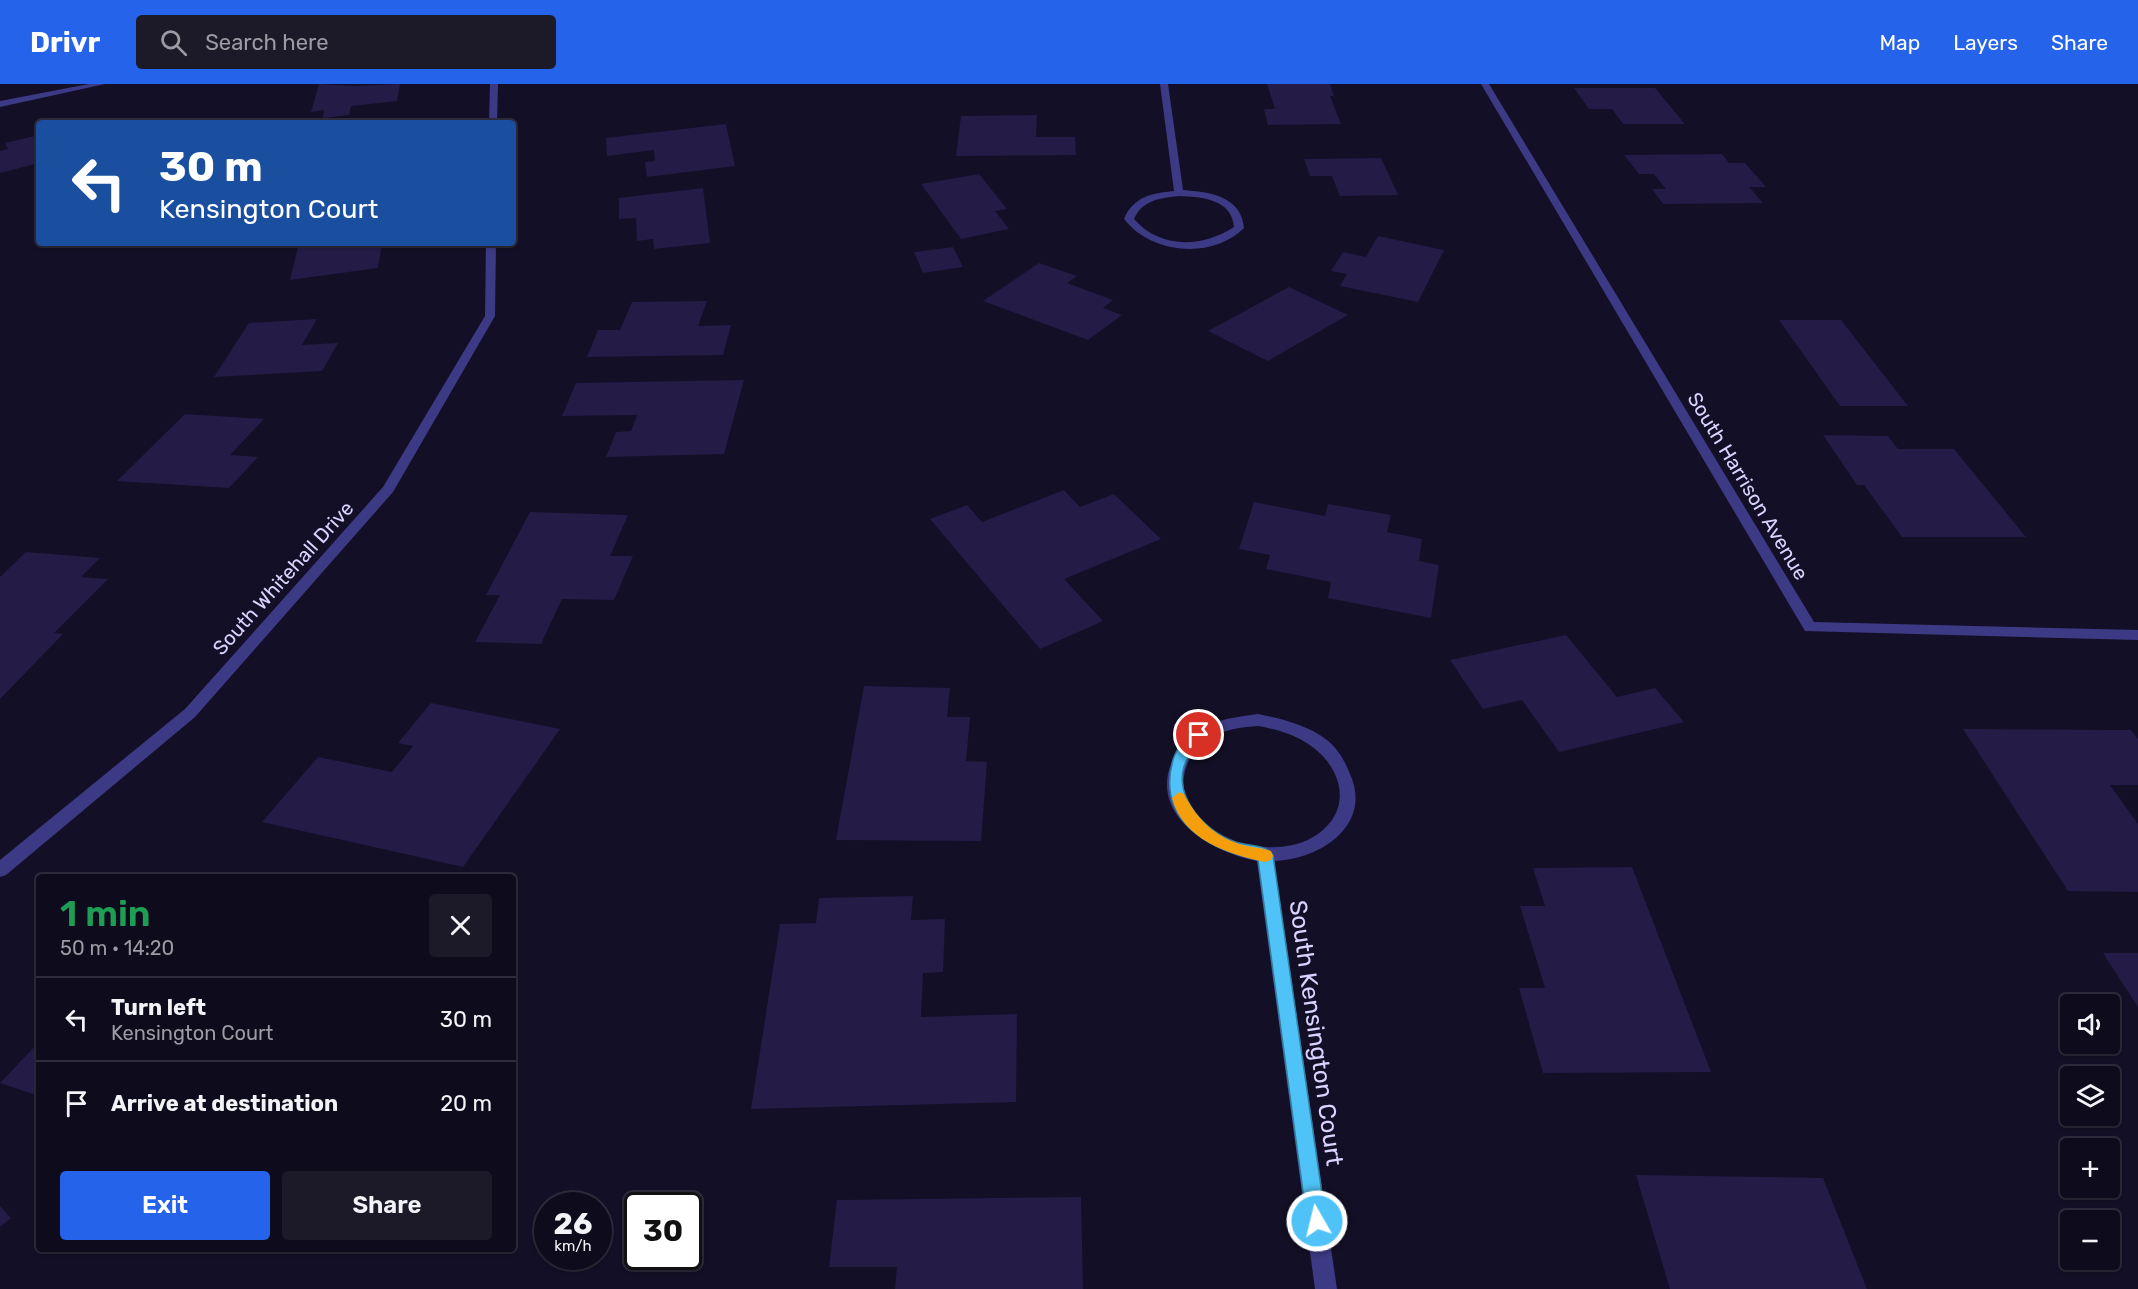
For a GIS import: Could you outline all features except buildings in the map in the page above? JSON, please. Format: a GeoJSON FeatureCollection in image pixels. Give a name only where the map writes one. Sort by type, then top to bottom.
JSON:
{"type":"FeatureCollection","features":[{"type":"Feature","properties":{"kind":"street"},"geometry":{"type":"LineString","coordinates":[[0,104],[101,84]]}},
{"type":"Feature","properties":{"kind":"street"},"geometry":{"type":"LineString","coordinates":[[493,120],[494,84]]}},
{"type":"Feature","properties":{"kind":"street"},"geometry":{"type":"LineString","coordinates":[[1164,84],[1179,193]]}},
{"type":"Feature","properties":{"kind":"street","name":"South Harrison Avenue"},"geometry":{"type":"LineString","coordinates":[[1485,84],[1810,627],[2138,635]]}},
{"type":"Feature","properties":{"kind":"street"},"geometry":{"type":"LineString","coordinates":[[1179,193],[1200,194],[1233,207],[1240,217],[1239,228],[1221,240],[1191,245],[1169,244],[1149,238],[1135,230],[1129,219],[1132,209],[1142,201],[1158,195],[1179,193]]}},
{"type":"Feature","properties":{"kind":"street","name":"South Whitehall Drive"},"geometry":{"type":"LineString","coordinates":[[0,870],[190,713],[388,489],[490,316],[491,246]]}},
{"type":"Feature","properties":{"kind":"street"},"geometry":{"type":"LineString","coordinates":[[1258,720],[1290,726],[1318,741],[1339,762],[1348,789],[1345,815],[1328,837],[1299,852],[1265,855],[1230,848],[1201,830],[1181,806],[1174,780],[1181,755],[1199,735],[1227,723],[1258,720]]}},
{"type":"Feature","properties":{"kind":"street","name":"South Kensington Court"},"geometry":{"type":"LineString","coordinates":[[1265,855],[1326,1289]]}},
{"type":"Feature","properties":{"kind":"slow traffic"},"geometry":{"type":"LineString","coordinates":[[1179,798],[1181,806],[1201,830],[1230,848],[1265,856]]}},
{"type":"Feature","properties":{"kind":"route"},"geometry":{"type":"LineString","coordinates":[[1199,735],[1181,755],[1174,780],[1181,806],[1201,830],[1230,848],[1265,855],[1317,1221]]}}]}
